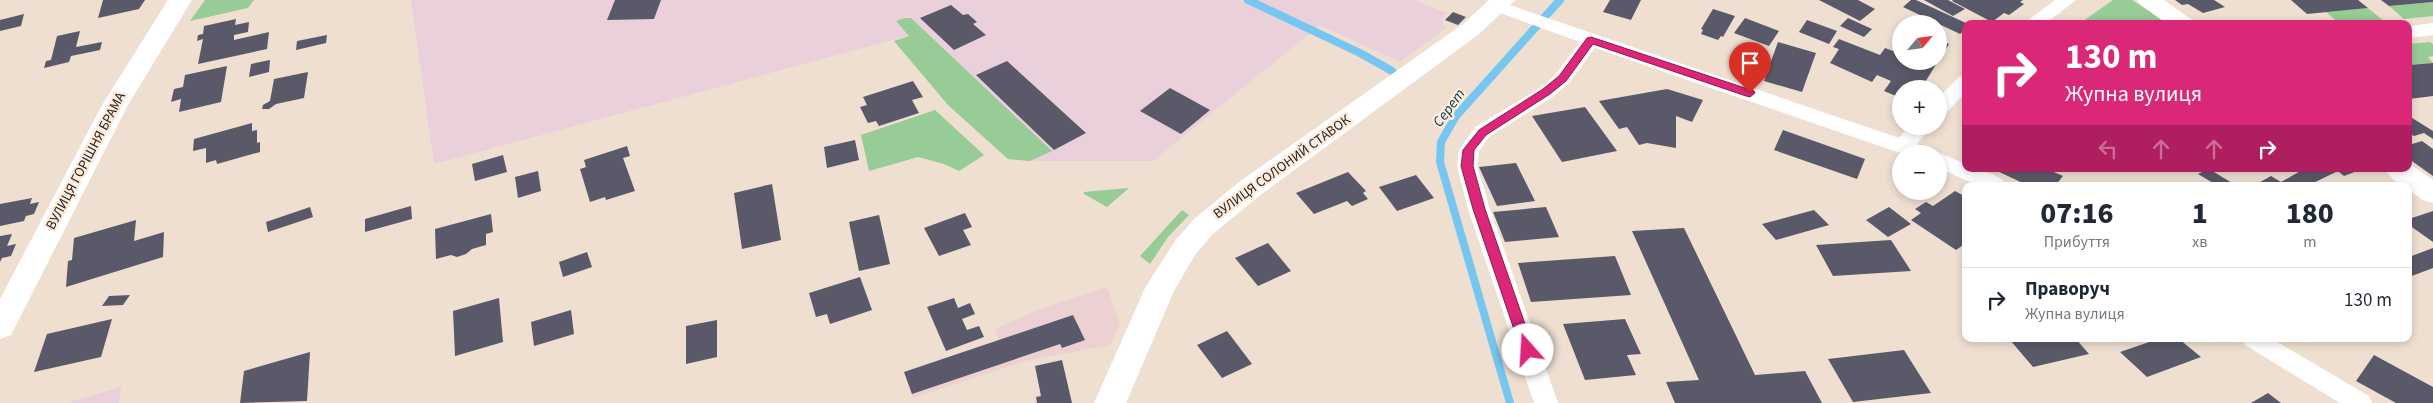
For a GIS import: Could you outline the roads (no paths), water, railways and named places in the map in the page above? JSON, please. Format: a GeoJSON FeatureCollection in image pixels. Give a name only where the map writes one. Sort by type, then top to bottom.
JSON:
{"type":"FeatureCollection","features":[{"type":"Feature","properties":{"kind":"street","name":"ВУЛИЦЯ ГОРІШНЯ БРАМА"},"geometry":{"type":"LineString","coordinates":[[0,327],[115,105],[180,0]]}},
{"type":"Feature","properties":{"kind":"street"},"geometry":{"type":"LineString","coordinates":[[2038,20],[2067,0]]}},
{"type":"Feature","properties":{"kind":"street"},"geometry":{"type":"LineString","coordinates":[[2149,0],[2177,20]]}},
{"type":"Feature","properties":{"kind":"street"},"geometry":{"type":"LineString","coordinates":[[1501,3],[1526,17],[1556,28],[1904,145],[1913,135]]}},
{"type":"Feature","properties":{"kind":"street","name":"ВУЛИЦЯ СОЛОНИЙ СТАВОК"},"geometry":{"type":"LineString","coordinates":[[1110,403],[1160,288],[1186,248],[1203,227],[1249,189],[1465,34],[1501,3]]}},
{"type":"Feature","properties":{"kind":"street"},"geometry":{"type":"LineString","coordinates":[[2412,32],[2433,29]]}},
{"type":"Feature","properties":{"kind":"street"},"geometry":{"type":"LineString","coordinates":[[1546,403],[1479,209],[1467,166],[1469,150],[1482,132],[1547,92],[1562,79],[1591,40]]}},
{"type":"Feature","properties":{"kind":"street"},"geometry":{"type":"LineString","coordinates":[[1947,100],[1962,85]]}},
{"type":"Feature","properties":{"kind":"street"},"geometry":{"type":"LineString","coordinates":[[1947,164],[1962,170]]}},
{"type":"Feature","properties":{"kind":"street"},"geometry":{"type":"LineString","coordinates":[[1966,172],[1988,182]]}},
{"type":"Feature","properties":{"kind":"street"},"geometry":{"type":"LineString","coordinates":[[2402,172],[2433,193]]}},
{"type":"Feature","properties":{"kind":"street"},"geometry":{"type":"LineString","coordinates":[[2258,342],[2360,403]]}},
{"type":"Feature","properties":{"kind":"waterway"},"geometry":{"type":"LineString","coordinates":[[1248,0],[1360,53],[1392,71]]}},
{"type":"Feature","properties":{"kind":"waterway","name":"Серет"},"geometry":{"type":"LineString","coordinates":[[1510,403],[1440,162],[1441,142],[1456,116],[1560,0]]}}]}
